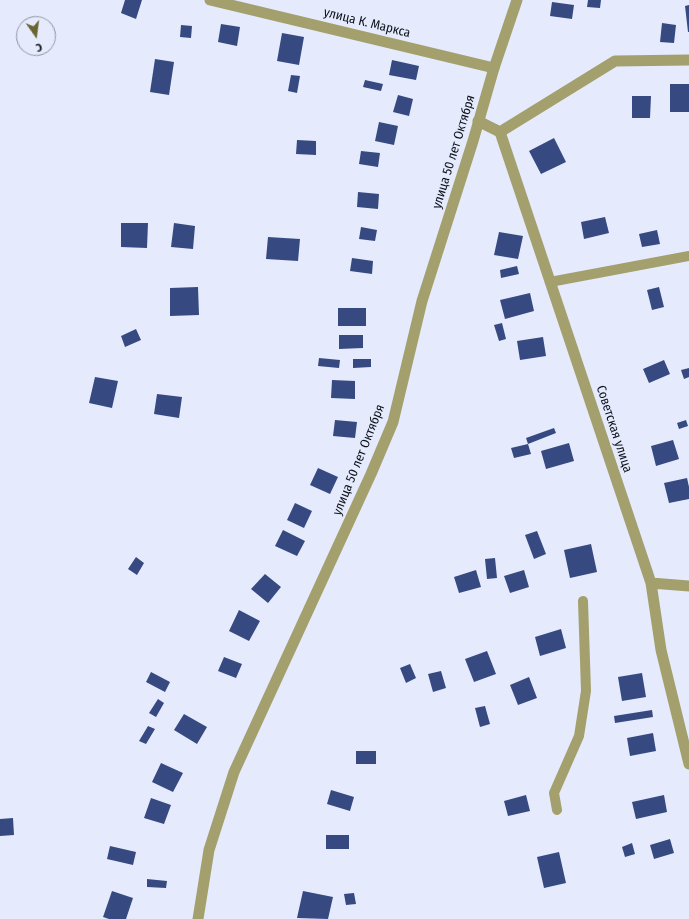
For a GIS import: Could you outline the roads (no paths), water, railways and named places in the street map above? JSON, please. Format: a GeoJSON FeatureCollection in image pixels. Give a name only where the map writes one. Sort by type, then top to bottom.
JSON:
{"type":"FeatureCollection","features":[{"type":"Feature","properties":{"kind":"street","name":"улица К. Маркса"},"geometry":{"type":"LineString","coordinates":[[210,0],[494,68]]}},
{"type":"Feature","properties":{"kind":"street","name":"улица 50 лет Октября"},"geometry":{"type":"LineString","coordinates":[[198,919],[209,850],[234,772],[368,481],[393,422],[422,301],[516,0]]}},
{"type":"Feature","properties":{"kind":"street"},"geometry":{"type":"LineString","coordinates":[[478,121],[500,132],[615,61],[689,60]]}},
{"type":"Feature","properties":{"kind":"street","name":"Советская улица"},"geometry":{"type":"LineString","coordinates":[[500,132],[651,583],[661,650],[689,764]]}},
{"type":"Feature","properties":{"kind":"street"},"geometry":{"type":"LineString","coordinates":[[651,583],[689,586]]}},
{"type":"Feature","properties":{"kind":"lane"},"geometry":{"type":"LineString","coordinates":[[550,282],[689,256]]}},
{"type":"Feature","properties":{"kind":"lane"},"geometry":{"type":"LineString","coordinates":[[557,810],[554,793],[579,736],[586,691],[583,601]]}}]}
